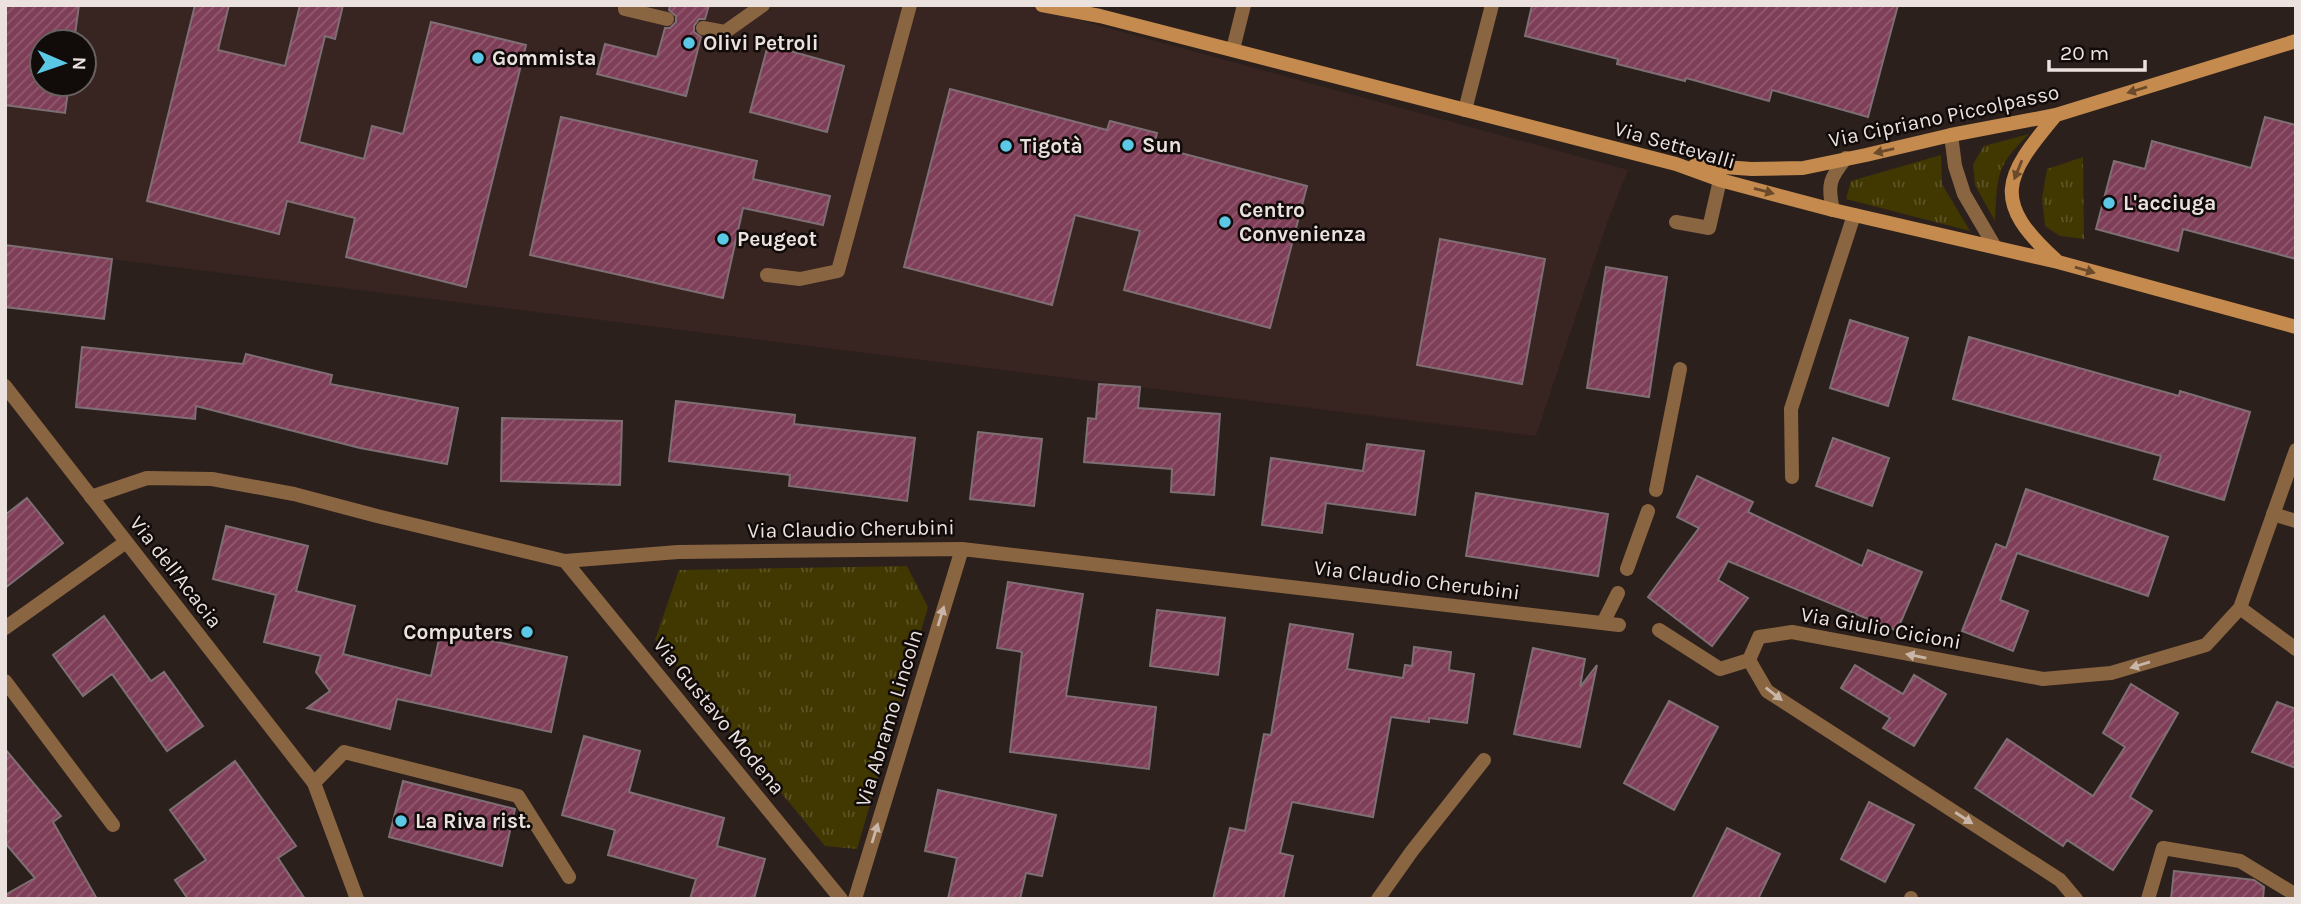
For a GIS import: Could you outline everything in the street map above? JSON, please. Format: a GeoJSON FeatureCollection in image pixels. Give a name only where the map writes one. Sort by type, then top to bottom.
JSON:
{"type":"FeatureCollection","features":[{"type":"Feature","properties":{"kind":"main road","name":"Via Settevalli"},"geometry":{"type":"LineString","coordinates":[[1042,5],[1100,16],[1233,49],[1676,164],[1720,180],[1833,210],[2058,262],[2296,327]]}},
{"type":"Feature","properties":{"kind":"main road"},"geometry":{"type":"LineString","coordinates":[[1088,5],[1100,16]]}},
{"type":"Feature","properties":{"kind":"main road","name":"Via Cipriano Piccolpasso"},"geometry":{"type":"LineString","coordinates":[[1676,164],[1752,169],[1803,168],[2056,115],[2296,41]]}},
{"type":"Feature","properties":{"kind":"main road"},"geometry":{"type":"LineString","coordinates":[[2056,115],[2033,142],[2015,171],[2011,202],[2023,227],[2058,262]]}},
{"type":"Feature","properties":{"kind":"street"},"geometry":{"type":"LineString","coordinates":[[625,5],[625,9],[667,19]]}},
{"type":"Feature","properties":{"kind":"street"},"geometry":{"type":"LineString","coordinates":[[703,28],[725,32],[763,5]]}},
{"type":"Feature","properties":{"kind":"street"},"geometry":{"type":"LineString","coordinates":[[767,275],[800,279],[838,271],[910,5]]}},
{"type":"Feature","properties":{"kind":"street"},"geometry":{"type":"LineString","coordinates":[[1233,49],[1244,5]]}},
{"type":"Feature","properties":{"kind":"street"},"geometry":{"type":"LineString","coordinates":[[1465,110],[1492,5]]}},
{"type":"Feature","properties":{"kind":"street"},"geometry":{"type":"LineString","coordinates":[[1951,135],[1955,166],[1964,194],[1995,247]]}},
{"type":"Feature","properties":{"kind":"street"},"geometry":{"type":"LineString","coordinates":[[1833,210],[1829,191],[1832,175],[1846,158]]}},
{"type":"Feature","properties":{"kind":"street"},"geometry":{"type":"LineString","coordinates":[[1676,222],[1709,228],[1720,180]]}},
{"type":"Feature","properties":{"kind":"street"},"geometry":{"type":"LineString","coordinates":[[1792,477],[1791,408],[1854,215]]}},
{"type":"Feature","properties":{"kind":"street"},"geometry":{"type":"LineString","coordinates":[[1656,490],[1680,369]]}},
{"type":"Feature","properties":{"kind":"street","name":"Via dell'Acacia"},"geometry":{"type":"LineString","coordinates":[[5,386],[314,783],[357,899]]}},
{"type":"Feature","properties":{"kind":"street","name":"Via Giulio Cicioni"},"geometry":{"type":"LineString","coordinates":[[1749,660],[1759,638],[1792,632],[2043,679],[2111,673],[2206,645],[2240,608],[2296,450]]}},
{"type":"Feature","properties":{"kind":"street","name":"Via Claudio Cherubini"},"geometry":{"type":"LineString","coordinates":[[92,497],[147,478],[212,479],[294,494],[565,561],[678,552],[962,549],[1619,625]]}},
{"type":"Feature","properties":{"kind":"street"},"geometry":{"type":"LineString","coordinates":[[1627,569],[1648,511]]}},
{"type":"Feature","properties":{"kind":"street"},"geometry":{"type":"LineString","coordinates":[[2273,514],[2296,521]]}},
{"type":"Feature","properties":{"kind":"street"},"geometry":{"type":"LineString","coordinates":[[5,628],[126,542]]}},
{"type":"Feature","properties":{"kind":"street","name":"Via Abramo Lincoln"},"geometry":{"type":"LineString","coordinates":[[855,899],[962,549]]}},
{"type":"Feature","properties":{"kind":"street","name":"Via Gustavo Modena"},"geometry":{"type":"LineString","coordinates":[[565,561],[841,899]]}},
{"type":"Feature","properties":{"kind":"street"},"geometry":{"type":"LineString","coordinates":[[1603,623],[1618,593]]}},
{"type":"Feature","properties":{"kind":"street"},"geometry":{"type":"LineString","coordinates":[[2240,608],[2296,649]]}},
{"type":"Feature","properties":{"kind":"street"},"geometry":{"type":"LineString","coordinates":[[1659,630],[1720,669],[1749,660],[1767,691],[2060,880],[2076,899]]}},
{"type":"Feature","properties":{"kind":"street"},"geometry":{"type":"LineString","coordinates":[[5,681],[113,825]]}},
{"type":"Feature","properties":{"kind":"street"},"geometry":{"type":"LineString","coordinates":[[314,783],[344,752],[518,796],[569,877]]}},
{"type":"Feature","properties":{"kind":"street"},"geometry":{"type":"LineString","coordinates":[[1378,899],[1484,760]]}},
{"type":"Feature","properties":{"kind":"street"},"geometry":{"type":"LineString","coordinates":[[2148,899],[2164,848],[2240,861],[2296,895]]}},
{"type":"Feature","properties":{"kind":"shaded area"},"geometry":{"type":"Polygon","coordinates":[[[5,5],[1061,5],[1064,16],[1628,170],[1608,220],[1536,436],[5,246],[5,5]]]}},
{"type":"Feature","properties":{"kind":"green space"},"geometry":{"type":"Polygon","coordinates":[[[2029,134],[2010,155],[2000,173],[1995,221],[1975,185],[1973,164],[1984,146],[2029,134]]]}},
{"type":"Feature","properties":{"kind":"green space"},"geometry":{"type":"Polygon","coordinates":[[[1941,155],[1942,184],[1970,231],[1846,199],[1851,181],[1941,155]]]}},
{"type":"Feature","properties":{"kind":"green space"},"geometry":{"type":"Polygon","coordinates":[[[2083,157],[2084,239],[2060,236],[2045,226],[2042,198],[2047,169],[2083,157]]]}},
{"type":"Feature","properties":{"kind":"green space"},"geometry":{"type":"Polygon","coordinates":[[[907,566],[928,607],[857,849],[825,846],[655,640],[679,570],[907,566]]]}},
{"type":"Feature","properties":{"kind":"building"},"geometry":{"type":"Polygon","coordinates":[[[5,5],[79,5],[76,28],[28,28],[28,98],[67,98],[65,113],[5,105],[5,5]]]}},
{"type":"Feature","properties":{"kind":"building"},"geometry":{"type":"Polygon","coordinates":[[[195,5],[229,5],[218,50],[285,66],[300,5],[343,5],[335,39],[325,36],[299,142],[364,159],[372,126],[403,134],[431,22],[526,45],[466,287],[346,257],[355,218],[287,201],[279,234],[147,201],[195,5]]]}},
{"type":"Feature","properties":{"kind":"building"},"geometry":{"type":"Polygon","coordinates":[[[670,5],[709,5],[705,19],[699,19],[694,26],[694,32],[701,37],[686,96],[597,74],[605,44],[657,57],[665,28],[670,28],[676,22],[676,16],[669,10],[670,5]]]}},
{"type":"Feature","properties":{"kind":"building"},"geometry":{"type":"Polygon","coordinates":[[[1532,5],[1898,5],[1868,117],[1772,90],[1769,101],[1686,78],[1685,81],[1617,64],[1618,59],[1525,36],[1532,5]]]}},
{"type":"Feature","properties":{"kind":"building"},"geometry":{"type":"Polygon","coordinates":[[[768,45],[844,66],[827,132],[750,112],[768,45]]]}},
{"type":"Feature","properties":{"kind":"building"},"geometry":{"type":"Polygon","coordinates":[[[950,89],[1107,130],[1110,121],[1157,133],[1154,146],[1307,186],[1270,328],[1124,290],[1140,231],[1075,215],[1052,305],[904,267],[950,89]]]}},
{"type":"Feature","properties":{"kind":"building"},"geometry":{"type":"Polygon","coordinates":[[[561,117],[757,161],[753,179],[830,196],[823,225],[743,208],[723,298],[530,255],[561,117]]]}},
{"type":"Feature","properties":{"kind":"building"},"geometry":{"type":"Polygon","coordinates":[[[2265,117],[2296,125],[2296,259],[2183,229],[2178,251],[2096,229],[2114,161],[2145,169],[2152,141],[2251,168],[2265,117]]]}},
{"type":"Feature","properties":{"kind":"building"},"geometry":{"type":"Polygon","coordinates":[[[1440,239],[1545,259],[1522,384],[1417,365],[1440,239]]]}},
{"type":"Feature","properties":{"kind":"building"},"geometry":{"type":"Polygon","coordinates":[[[5,245],[112,259],[104,319],[5,307],[5,245]]]}},
{"type":"Feature","properties":{"kind":"building"},"geometry":{"type":"Polygon","coordinates":[[[1606,267],[1667,277],[1649,397],[1587,388],[1606,267]]]}},
{"type":"Feature","properties":{"kind":"building"},"geometry":{"type":"Polygon","coordinates":[[[1850,320],[1908,338],[1888,406],[1830,388],[1850,320]]]}},
{"type":"Feature","properties":{"kind":"building"},"geometry":{"type":"Polygon","coordinates":[[[1969,337],[2179,396],[2180,391],[2250,412],[2224,500],[2154,479],[2161,456],[1953,399],[1969,337]]]}},
{"type":"Feature","properties":{"kind":"building"},"geometry":{"type":"Polygon","coordinates":[[[82,347],[243,364],[246,354],[332,375],[330,384],[458,408],[447,464],[360,448],[196,406],[195,419],[76,407],[82,347]]]}},
{"type":"Feature","properties":{"kind":"building"},"geometry":{"type":"Polygon","coordinates":[[[1099,384],[1140,387],[1138,408],[1220,414],[1214,495],[1171,492],[1172,469],[1084,462],[1088,418],[1096,419],[1099,384]]]}},
{"type":"Feature","properties":{"kind":"building"},"geometry":{"type":"Polygon","coordinates":[[[676,401],[795,415],[794,424],[915,438],[907,501],[789,486],[790,475],[669,461],[676,401]]]}},
{"type":"Feature","properties":{"kind":"building"},"geometry":{"type":"Polygon","coordinates":[[[502,418],[622,421],[620,485],[501,481],[502,418]]]}},
{"type":"Feature","properties":{"kind":"building"},"geometry":{"type":"Polygon","coordinates":[[[978,432],[1042,439],[1034,506],[970,499],[978,432]]]}},
{"type":"Feature","properties":{"kind":"building"},"geometry":{"type":"Polygon","coordinates":[[[1833,438],[1889,458],[1872,506],[1816,486],[1833,438]]]}},
{"type":"Feature","properties":{"kind":"building"},"geometry":{"type":"Polygon","coordinates":[[[1367,444],[1424,451],[1415,515],[1326,503],[1322,533],[1262,525],[1271,458],[1363,471],[1367,444]]]}},
{"type":"Feature","properties":{"kind":"building"},"geometry":{"type":"Polygon","coordinates":[[[1697,476],[1753,502],[1748,512],[1862,566],[1868,550],[1922,572],[1897,631],[1728,561],[1718,580],[1748,598],[1712,646],[1648,597],[1699,528],[1677,517],[1697,476]]]}},
{"type":"Feature","properties":{"kind":"building"},"geometry":{"type":"Polygon","coordinates":[[[2026,489],[2168,537],[2148,596],[2017,553],[2000,600],[2028,611],[2013,651],[1962,631],[1996,544],[2006,548],[2026,489]]]}},
{"type":"Feature","properties":{"kind":"building"},"geometry":{"type":"Polygon","coordinates":[[[1476,493],[1608,514],[1598,576],[1466,556],[1476,493]]]}},
{"type":"Feature","properties":{"kind":"building"},"geometry":{"type":"Polygon","coordinates":[[[27,498],[63,543],[5,588],[5,515],[27,498]]]}},
{"type":"Feature","properties":{"kind":"building"},"geometry":{"type":"Polygon","coordinates":[[[226,526],[308,546],[296,591],[355,606],[343,654],[431,676],[441,630],[567,657],[551,732],[397,699],[390,729],[307,708],[330,691],[316,672],[321,656],[264,642],[276,595],[213,579],[226,526]]]}},
{"type":"Feature","properties":{"kind":"building"},"geometry":{"type":"Polygon","coordinates":[[[1008,582],[1083,594],[1066,696],[1156,707],[1149,769],[1010,752],[1022,652],[997,648],[1008,582]]]}},
{"type":"Feature","properties":{"kind":"building"},"geometry":{"type":"Polygon","coordinates":[[[1157,610],[1225,618],[1218,675],[1150,666],[1157,610]]]}},
{"type":"Feature","properties":{"kind":"building"},"geometry":{"type":"Polygon","coordinates":[[[104,616],[151,681],[164,672],[203,726],[167,751],[112,674],[83,696],[53,655],[104,616]]]}},
{"type":"Feature","properties":{"kind":"building"},"geometry":{"type":"Polygon","coordinates":[[[1290,624],[1353,634],[1347,669],[1403,678],[1405,665],[1412,666],[1414,647],[1451,652],[1449,670],[1474,674],[1467,723],[1391,717],[1373,817],[1292,802],[1280,853],[1293,856],[1283,899],[1213,899],[1230,828],[1245,831],[1264,734],[1271,735],[1290,624]]]}},
{"type":"Feature","properties":{"kind":"building"},"geometry":{"type":"Polygon","coordinates":[[[1533,648],[1585,659],[1580,687],[1597,665],[1580,747],[1514,734],[1533,648]]]}},
{"type":"Feature","properties":{"kind":"building"},"geometry":{"type":"Polygon","coordinates":[[[1855,665],[1903,694],[1914,675],[1946,694],[1914,746],[1883,728],[1890,718],[1841,688],[1855,665]]]}},
{"type":"Feature","properties":{"kind":"building"},"geometry":{"type":"Polygon","coordinates":[[[2131,684],[2178,713],[2130,797],[2152,811],[2113,870],[2067,840],[2063,846],[1975,788],[2007,739],[2093,796],[2125,747],[2103,733],[2131,684]]]}},
{"type":"Feature","properties":{"kind":"building"},"geometry":{"type":"Polygon","coordinates":[[[1669,701],[1718,727],[1674,810],[1624,783],[1669,701]]]}},
{"type":"Feature","properties":{"kind":"building"},"geometry":{"type":"Polygon","coordinates":[[[2277,702],[2296,709],[2296,768],[2252,752],[2277,702]]]}},
{"type":"Feature","properties":{"kind":"building"},"geometry":{"type":"Polygon","coordinates":[[[584,736],[640,751],[629,792],[724,818],[717,846],[765,859],[754,899],[690,899],[696,879],[608,855],[615,830],[562,815],[584,736]]]}},
{"type":"Feature","properties":{"kind":"building"},"geometry":{"type":"Polygon","coordinates":[[[5,749],[61,816],[53,822],[97,899],[5,899],[5,895],[35,878],[5,843],[5,749]]]}},
{"type":"Feature","properties":{"kind":"building"},"geometry":{"type":"Polygon","coordinates":[[[235,761],[296,846],[278,858],[305,899],[188,899],[175,880],[206,860],[170,810],[235,761]]]}},
{"type":"Feature","properties":{"kind":"building"},"geometry":{"type":"Polygon","coordinates":[[[403,781],[515,809],[502,866],[389,837],[403,781]]]}},
{"type":"Feature","properties":{"kind":"building"},"geometry":{"type":"Polygon","coordinates":[[[938,790],[1056,815],[1042,876],[1026,873],[1020,899],[948,899],[957,858],[925,851],[938,790]]]}},
{"type":"Feature","properties":{"kind":"building"},"geometry":{"type":"Polygon","coordinates":[[[1869,802],[1914,825],[1885,882],[1841,859],[1869,802]]]}},
{"type":"Feature","properties":{"kind":"building"},"geometry":{"type":"Polygon","coordinates":[[[1727,828],[1780,854],[1758,899],[1692,899],[1727,828]]]}},
{"type":"Feature","properties":{"kind":"building"},"geometry":{"type":"Polygon","coordinates":[[[2174,871],[2254,880],[2264,887],[2263,899],[2171,899],[2174,871]]]}},
{"type":"Feature","properties":{"kind":"place","name":"Olivi Petroli"},"geometry":{"type":"Point","coordinates":[689,43]}},
{"type":"Feature","properties":{"kind":"place","name":"Gommista"},"geometry":{"type":"Point","coordinates":[478,58]}},
{"type":"Feature","properties":{"kind":"place","name":"Sun"},"geometry":{"type":"Point","coordinates":[1128,145]}},
{"type":"Feature","properties":{"kind":"place","name":"Tigotà"},"geometry":{"type":"Point","coordinates":[1006,146]}},
{"type":"Feature","properties":{"kind":"place","name":"L'acciuga"},"geometry":{"type":"Point","coordinates":[2109,203]}},
{"type":"Feature","properties":{"kind":"place","name":"Centro Convenienza"},"geometry":{"type":"Point","coordinates":[1225,222]}},
{"type":"Feature","properties":{"kind":"place","name":"Peugeot"},"geometry":{"type":"Point","coordinates":[723,239]}},
{"type":"Feature","properties":{"kind":"place","name":"Computers"},"geometry":{"type":"Point","coordinates":[527,632]}},
{"type":"Feature","properties":{"kind":"place","name":"La Riva rist."},"geometry":{"type":"Point","coordinates":[401,821]}}]}
